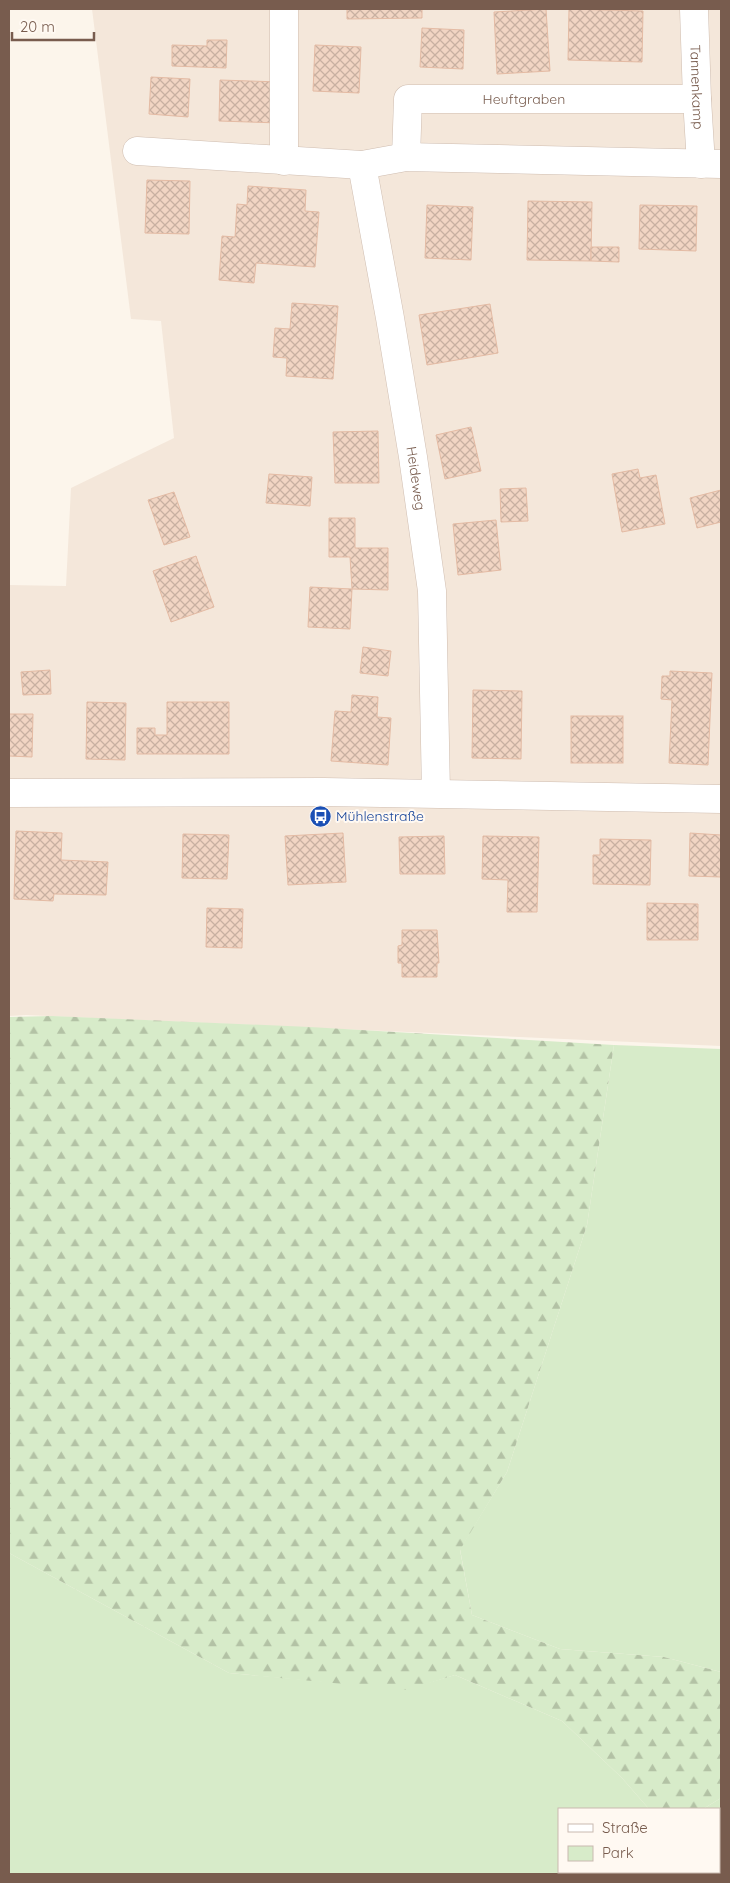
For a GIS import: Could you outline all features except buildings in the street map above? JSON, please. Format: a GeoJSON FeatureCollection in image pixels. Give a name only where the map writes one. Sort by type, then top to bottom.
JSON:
{"type":"FeatureCollection","features":[{"type":"Feature","properties":{"kind":"street"},"geometry":{"type":"LineString","coordinates":[[284,9],[284,161]]}},
{"type":"Feature","properties":{"kind":"street","name":"Tannenkamp"},"geometry":{"type":"LineString","coordinates":[[694,9],[697,99],[711,164]]}},
{"type":"Feature","properties":{"kind":"street","name":"Heuftgraben"},"geometry":{"type":"LineString","coordinates":[[406,157],[408,99],[697,99]]}},
{"type":"Feature","properties":{"kind":"street"},"geometry":{"type":"LineString","coordinates":[[137,151],[362,165],[406,157],[711,164]]}},
{"type":"Feature","properties":{"kind":"street","name":"Heideweg"},"geometry":{"type":"LineString","coordinates":[[362,165],[410,438],[432,591],[436,793]]}},
{"type":"Feature","properties":{"kind":"street"},"geometry":{"type":"LineString","coordinates":[[9,792],[324,792],[721,798]]}},
{"type":"Feature","properties":{"kind":"shaded area"},"geometry":{"type":"Polygon","coordinates":[[[92,9],[721,9],[721,1046],[26,1015],[9,1016],[9,585],[66,586],[71,488],[174,438],[161,321],[131,319],[92,9]]]}},
{"type":"Feature","properties":{"kind":"green space"},"geometry":{"type":"Polygon","coordinates":[[[52,1016],[310,1027],[614,1045],[587,1225],[507,1472],[460,1550],[472,1615],[560,1649],[664,1657],[721,1672],[721,1798],[705,1808],[648,1808],[622,1778],[562,1721],[455,1675],[407,1690],[229,1673],[9,1553],[9,1017],[52,1016]]]}},
{"type":"Feature","properties":{"kind":"green space"},"geometry":{"type":"Polygon","coordinates":[[[614,1045],[721,1049],[721,1672],[664,1657],[560,1649],[472,1615],[460,1549],[507,1472],[587,1225],[614,1045]]]}},
{"type":"Feature","properties":{"kind":"green space"},"geometry":{"type":"Polygon","coordinates":[[[9,1553],[229,1673],[407,1689],[455,1675],[562,1721],[622,1778],[648,1808],[558,1808],[558,1873],[720,1873],[720,1808],[705,1808],[721,1798],[721,1874],[9,1874],[9,1553]]]}},
{"type":"Feature","properties":{"kind":"place","name":"Mühlenstraße"},"geometry":{"type":"Point","coordinates":[320,816]}}]}
